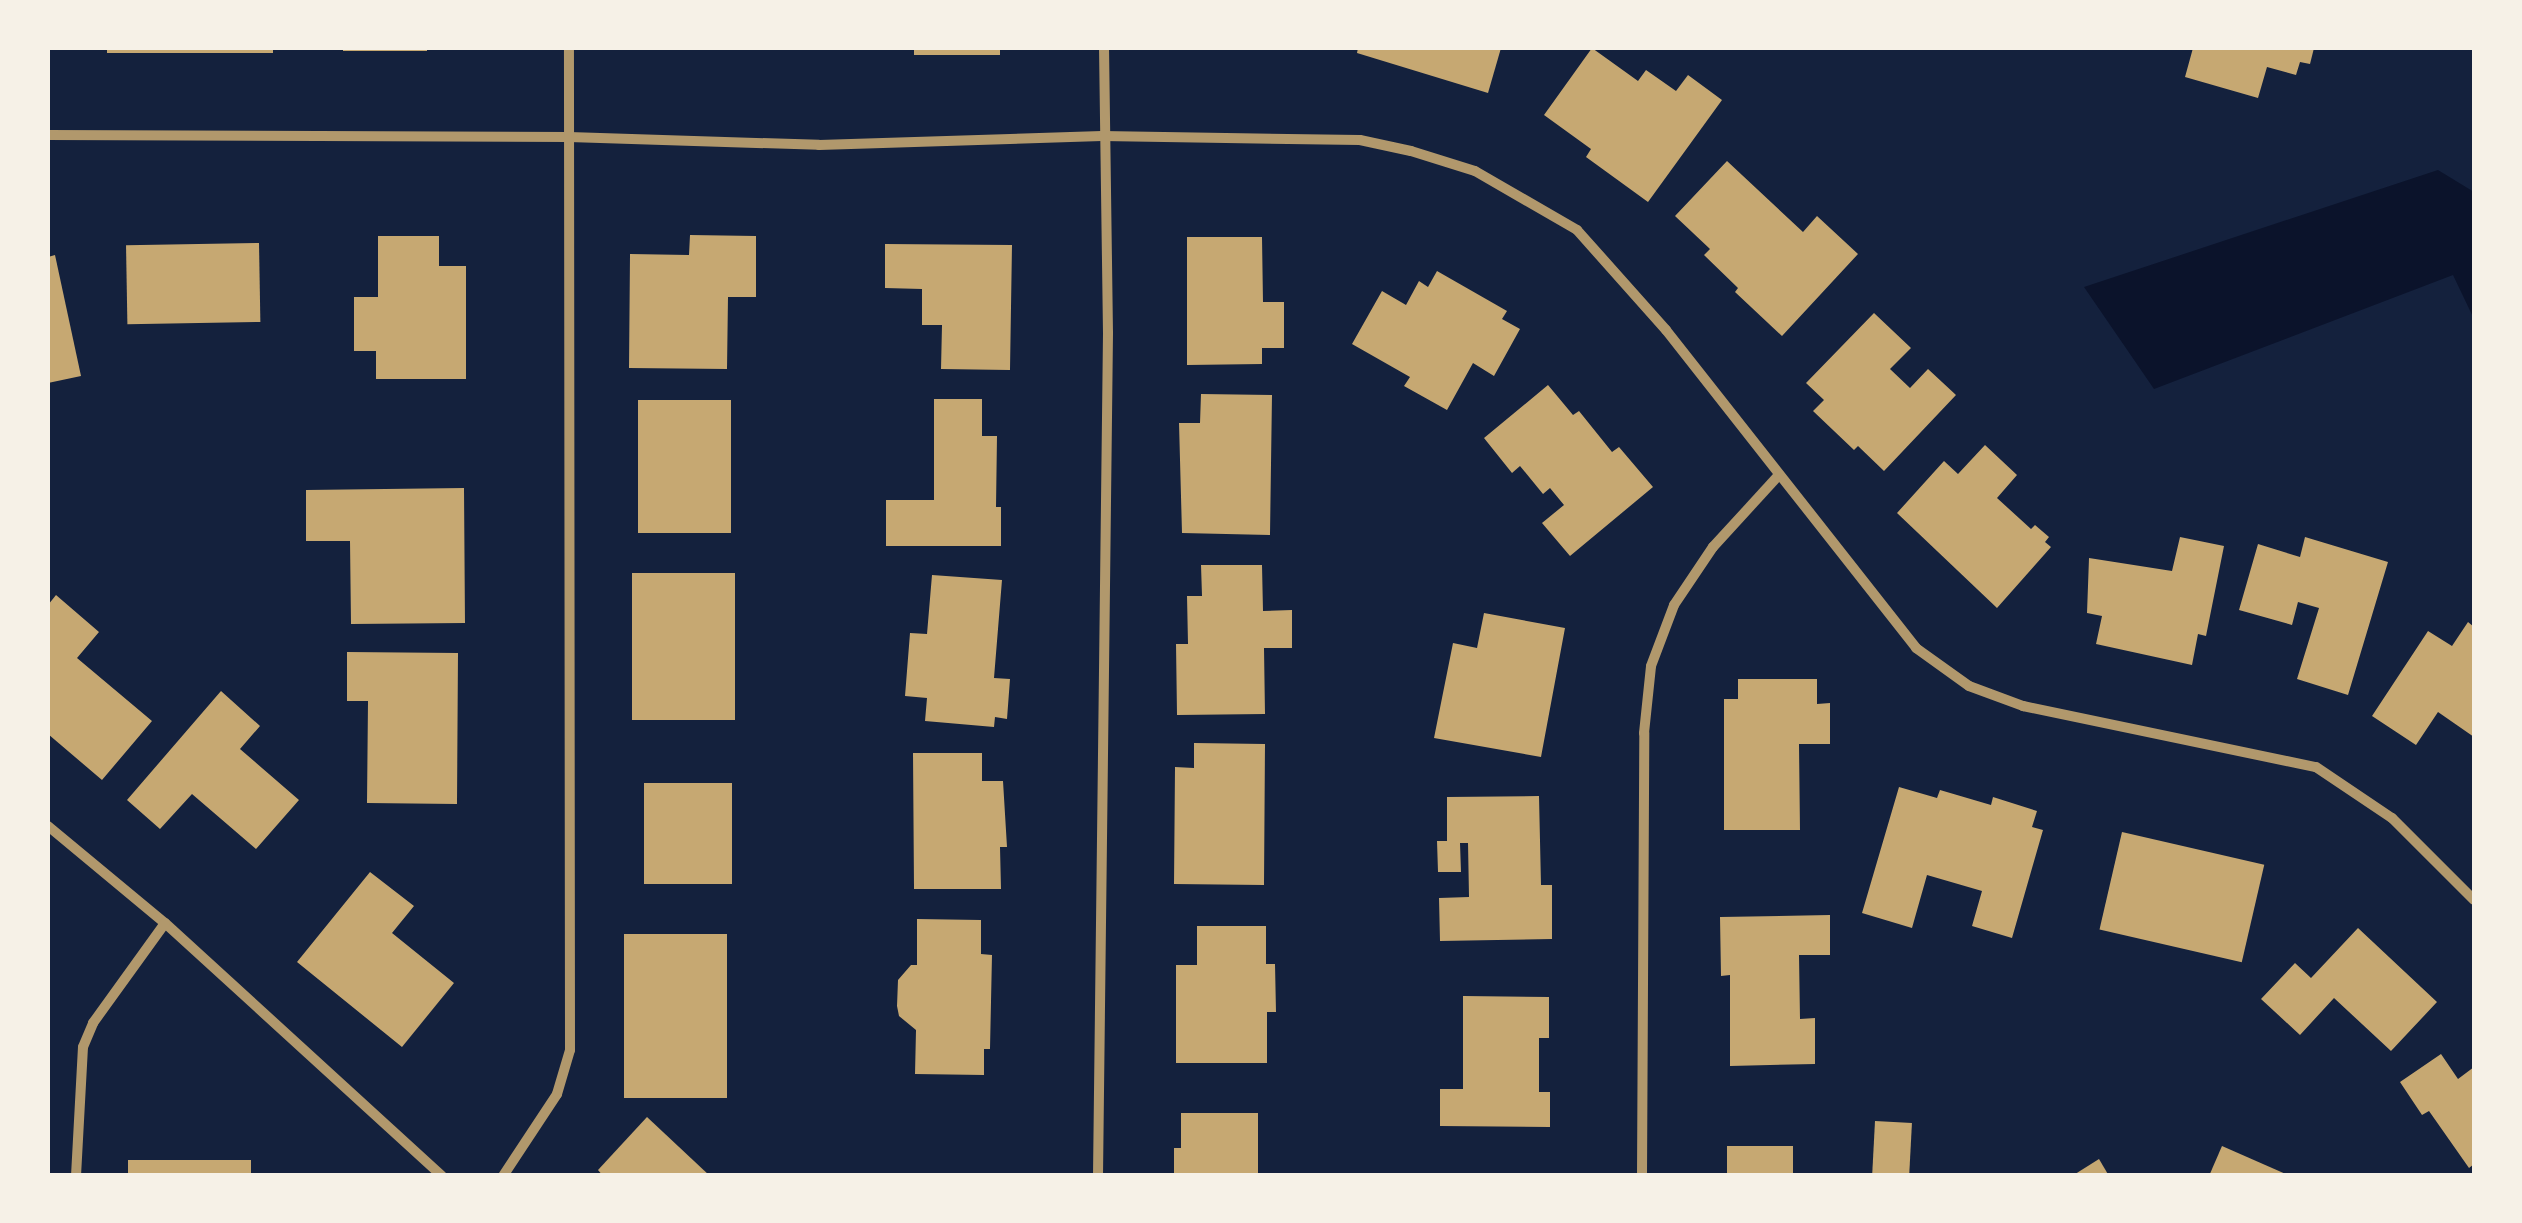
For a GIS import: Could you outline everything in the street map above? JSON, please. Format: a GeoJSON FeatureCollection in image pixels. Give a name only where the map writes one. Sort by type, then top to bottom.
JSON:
{"type":"FeatureCollection","features":[{"type":"Feature","properties":{"kind":"street"},"geometry":{"type":"LineString","coordinates":[[503,1176],[557,1094],[570,1050],[569,48]]}},
{"type":"Feature","properties":{"kind":"street"},"geometry":{"type":"LineString","coordinates":[[1098,1176],[1108,333],[1102,136],[1104,48]]}},
{"type":"Feature","properties":{"kind":"street"},"geometry":{"type":"LineString","coordinates":[[48,135],[569,137],[819,144],[1102,136],[1360,140],[1474,171],[1576,230],[1666,330],[1916,648],[1968,686],[2023,706],[2316,767],[2392,818],[2474,900]]}},
{"type":"Feature","properties":{"kind":"street"},"geometry":{"type":"LineString","coordinates":[[1642,1176],[1644,733],[1650,666],[1674,604],[1713,548],[1779,475]]}},
{"type":"Feature","properties":{"kind":"street"},"geometry":{"type":"LineString","coordinates":[[48,826],[165,923],[442,1176]]}},
{"type":"Feature","properties":{"kind":"street"},"geometry":{"type":"LineString","coordinates":[[76,1176],[83,1047],[93,1023],[165,923]]}},
{"type":"Feature","properties":{"kind":"water"},"geometry":{"type":"Polygon","coordinates":[[[2438,170],[2474,192],[2474,319],[2453,275],[2154,389],[2084,287],[2438,170]]]}},
{"type":"Feature","properties":{"kind":"building"},"geometry":{"type":"Polygon","coordinates":[[[107,48],[273,48],[273,53],[107,53],[107,48]]]}},
{"type":"Feature","properties":{"kind":"building"},"geometry":{"type":"Polygon","coordinates":[[[427,48],[427,51],[343,51],[427,48]]]}},
{"type":"Feature","properties":{"kind":"building"},"geometry":{"type":"Polygon","coordinates":[[[914,48],[1000,48],[1000,55],[914,55],[914,48]]]}},
{"type":"Feature","properties":{"kind":"building"},"geometry":{"type":"Polygon","coordinates":[[[1358,48],[1501,48],[1488,93],[1357,53],[1358,48]]]}},
{"type":"Feature","properties":{"kind":"building"},"geometry":{"type":"Polygon","coordinates":[[[1592,48],[1638,81],[1646,70],[1676,91],[1688,75],[1722,100],[1648,202],[1586,157],[1591,149],[1544,115],[1592,48]]]}},
{"type":"Feature","properties":{"kind":"building"},"geometry":{"type":"Polygon","coordinates":[[[2193,48],[2314,48],[2310,64],[2300,62],[2296,75],[2267,67],[2258,98],[2185,77],[2193,48]]]}},
{"type":"Feature","properties":{"kind":"building"},"geometry":{"type":"Polygon","coordinates":[[[1727,161],[1803,232],[1817,216],[1858,254],[1782,336],[1735,292],[1738,288],[1704,255],[1710,249],[1675,216],[1727,161]]]}},
{"type":"Feature","properties":{"kind":"building"},"geometry":{"type":"Polygon","coordinates":[[[690,235],[756,236],[756,297],[728,297],[727,369],[629,368],[630,254],[689,255],[690,235]]]}},
{"type":"Feature","properties":{"kind":"building"},"geometry":{"type":"Polygon","coordinates":[[[378,236],[439,236],[439,266],[466,266],[466,379],[376,379],[376,351],[354,351],[354,297],[378,297],[378,236]]]}},
{"type":"Feature","properties":{"kind":"building"},"geometry":{"type":"Polygon","coordinates":[[[1187,237],[1262,237],[1263,302],[1284,302],[1284,348],[1262,348],[1262,364],[1187,365],[1187,237]]]}},
{"type":"Feature","properties":{"kind":"building"},"geometry":{"type":"Polygon","coordinates":[[[259,243],[260,322],[127,324],[126,245],[259,243]]]}},
{"type":"Feature","properties":{"kind":"building"},"geometry":{"type":"Polygon","coordinates":[[[885,244],[1012,245],[1010,370],[941,369],[942,325],[922,325],[922,289],[885,288],[885,244]]]}},
{"type":"Feature","properties":{"kind":"building"},"geometry":{"type":"Polygon","coordinates":[[[55,255],[81,376],[48,383],[48,257],[55,255]]]}},
{"type":"Feature","properties":{"kind":"building"},"geometry":{"type":"Polygon","coordinates":[[[1437,271],[1507,311],[1502,319],[1520,329],[1494,376],[1473,363],[1447,410],[1404,386],[1410,377],[1352,344],[1382,291],[1406,305],[1419,281],[1428,287],[1437,271]]]}},
{"type":"Feature","properties":{"kind":"building"},"geometry":{"type":"Polygon","coordinates":[[[1874,313],[1911,348],[1890,369],[1910,388],[1928,369],[1956,395],[1884,471],[1858,446],[1854,450],[1813,411],[1824,400],[1806,383],[1874,313]]]}},
{"type":"Feature","properties":{"kind":"building"},"geometry":{"type":"Polygon","coordinates":[[[1548,385],[1573,415],[1579,411],[1612,452],[1619,447],[1653,487],[1570,556],[1542,523],[1564,505],[1550,488],[1543,494],[1520,466],[1512,473],[1484,438],[1548,385]]]}},
{"type":"Feature","properties":{"kind":"building"},"geometry":{"type":"Polygon","coordinates":[[[1201,394],[1272,395],[1270,535],[1182,533],[1179,423],[1200,423],[1201,394]]]}},
{"type":"Feature","properties":{"kind":"building"},"geometry":{"type":"Polygon","coordinates":[[[934,399],[982,399],[982,436],[997,436],[996,507],[1001,507],[1001,546],[886,546],[886,500],[934,500],[934,399]]]}},
{"type":"Feature","properties":{"kind":"building"},"geometry":{"type":"Polygon","coordinates":[[[638,400],[731,400],[731,533],[638,533],[638,400]]]}},
{"type":"Feature","properties":{"kind":"building"},"geometry":{"type":"Polygon","coordinates":[[[1985,445],[2017,475],[1997,498],[2031,529],[2035,525],[2049,537],[2045,542],[2051,547],[1997,608],[1897,513],[1944,461],[1958,474],[1985,445]]]}},
{"type":"Feature","properties":{"kind":"building"},"geometry":{"type":"Polygon","coordinates":[[[464,488],[465,623],[351,624],[350,541],[306,541],[306,490],[464,488]]]}},
{"type":"Feature","properties":{"kind":"building"},"geometry":{"type":"Polygon","coordinates":[[[2180,537],[2224,546],[2206,636],[2198,634],[2192,665],[2096,644],[2102,616],[2087,613],[2089,558],[2172,571],[2180,537]]]}},
{"type":"Feature","properties":{"kind":"building"},"geometry":{"type":"Polygon","coordinates":[[[2305,537],[2388,562],[2348,695],[2297,679],[2319,608],[2298,602],[2292,625],[2239,610],[2258,544],[2300,557],[2305,537]]]}},
{"type":"Feature","properties":{"kind":"building"},"geometry":{"type":"Polygon","coordinates":[[[1201,565],[1262,565],[1263,611],[1292,610],[1292,648],[1264,648],[1265,714],[1177,715],[1176,644],[1188,644],[1187,596],[1202,596],[1201,565]]]}},
{"type":"Feature","properties":{"kind":"building"},"geometry":{"type":"Polygon","coordinates":[[[632,573],[735,573],[735,720],[632,720],[632,573]]]}},
{"type":"Feature","properties":{"kind":"building"},"geometry":{"type":"Polygon","coordinates":[[[932,575],[1002,580],[994,678],[1010,679],[1007,719],[995,717],[994,727],[925,721],[927,698],[905,696],[910,633],[927,634],[932,575]]]}},
{"type":"Feature","properties":{"kind":"building"},"geometry":{"type":"Polygon","coordinates":[[[56,595],[99,632],[77,658],[152,721],[102,780],[48,734],[48,605],[56,595]]]}},
{"type":"Feature","properties":{"kind":"building"},"geometry":{"type":"Polygon","coordinates":[[[1484,613],[1565,628],[1541,757],[1434,738],[1453,643],[1477,648],[1484,613]]]}},
{"type":"Feature","properties":{"kind":"building"},"geometry":{"type":"Polygon","coordinates":[[[2468,622],[2474,627],[2474,737],[2438,712],[2416,745],[2372,716],[2428,631],[2452,646],[2468,622]]]}},
{"type":"Feature","properties":{"kind":"building"},"geometry":{"type":"Polygon","coordinates":[[[347,652],[458,653],[457,804],[367,803],[368,701],[347,701],[347,652]]]}},
{"type":"Feature","properties":{"kind":"building"},"geometry":{"type":"Polygon","coordinates":[[[1738,679],[1817,679],[1817,704],[1830,703],[1830,744],[1799,744],[1800,830],[1724,830],[1724,699],[1738,699],[1738,679]]]}},
{"type":"Feature","properties":{"kind":"building"},"geometry":{"type":"Polygon","coordinates":[[[221,691],[260,726],[240,749],[299,800],[256,849],[192,794],[160,829],[127,800],[221,691]]]}},
{"type":"Feature","properties":{"kind":"building"},"geometry":{"type":"Polygon","coordinates":[[[1194,743],[1265,744],[1264,885],[1174,884],[1175,767],[1194,768],[1194,743]]]}},
{"type":"Feature","properties":{"kind":"building"},"geometry":{"type":"Polygon","coordinates":[[[913,753],[982,753],[982,781],[1003,781],[1007,847],[1000,847],[1001,889],[914,889],[913,753]]]}},
{"type":"Feature","properties":{"kind":"building"},"geometry":{"type":"Polygon","coordinates":[[[644,783],[732,783],[732,884],[644,884],[644,783]]]}},
{"type":"Feature","properties":{"kind":"building"},"geometry":{"type":"Polygon","coordinates":[[[1899,787],[1937,798],[1940,790],[1991,805],[1993,797],[2037,811],[2032,827],[2043,830],[2012,938],[1972,926],[1982,891],[1927,875],[1912,928],[1862,913],[1899,787]]]}},
{"type":"Feature","properties":{"kind":"building"},"geometry":{"type":"Polygon","coordinates":[[[1539,796],[1541,885],[1552,885],[1552,939],[1440,941],[1439,898],[1469,897],[1468,843],[1460,843],[1461,872],[1438,872],[1437,841],[1447,841],[1447,797],[1539,796]]]}},
{"type":"Feature","properties":{"kind":"building"},"geometry":{"type":"Polygon","coordinates":[[[2122,832],[2264,865],[2242,962],[2100,929],[2122,832]]]}},
{"type":"Feature","properties":{"kind":"building"},"geometry":{"type":"Polygon","coordinates":[[[370,872],[414,906],[392,933],[454,983],[402,1047],[297,962],[370,872]]]}},
{"type":"Feature","properties":{"kind":"building"},"geometry":{"type":"Polygon","coordinates":[[[1830,915],[1830,955],[1799,955],[1800,1019],[1815,1018],[1815,1064],[1730,1066],[1730,975],[1721,976],[1720,917],[1830,915]]]}},
{"type":"Feature","properties":{"kind":"building"},"geometry":{"type":"Polygon","coordinates":[[[917,919],[981,920],[981,954],[992,955],[990,1049],[984,1049],[984,1075],[915,1074],[916,1030],[899,1016],[897,1006],[898,980],[911,965],[917,965],[917,919]]]}},
{"type":"Feature","properties":{"kind":"building"},"geometry":{"type":"Polygon","coordinates":[[[1197,926],[1266,926],[1266,964],[1275,964],[1276,1012],[1267,1012],[1267,1063],[1176,1063],[1176,965],[1197,965],[1197,926]]]}},
{"type":"Feature","properties":{"kind":"building"},"geometry":{"type":"Polygon","coordinates":[[[2358,928],[2437,1002],[2391,1051],[2334,998],[2300,1035],[2261,999],[2295,963],[2311,978],[2358,928]]]}},
{"type":"Feature","properties":{"kind":"building"},"geometry":{"type":"Polygon","coordinates":[[[624,934],[727,934],[727,1098],[624,1098],[624,934]]]}},
{"type":"Feature","properties":{"kind":"building"},"geometry":{"type":"Polygon","coordinates":[[[1463,996],[1549,997],[1549,1038],[1539,1038],[1539,1092],[1550,1092],[1550,1127],[1440,1126],[1440,1089],[1463,1089],[1463,996]]]}},
{"type":"Feature","properties":{"kind":"building"},"geometry":{"type":"Polygon","coordinates":[[[2441,1054],[2458,1079],[2474,1067],[2474,1164],[2469,1168],[2429,1111],[2422,1115],[2400,1082],[2441,1054]]]}},
{"type":"Feature","properties":{"kind":"building"},"geometry":{"type":"Polygon","coordinates":[[[1181,1113],[1258,1113],[1258,1176],[1174,1176],[1174,1148],[1181,1148],[1181,1113]]]}},
{"type":"Feature","properties":{"kind":"building"},"geometry":{"type":"Polygon","coordinates":[[[647,1117],[710,1176],[603,1176],[598,1170],[647,1117]]]}},
{"type":"Feature","properties":{"kind":"building"},"geometry":{"type":"Polygon","coordinates":[[[1875,1121],[1912,1123],[1909,1176],[1872,1176],[1875,1121]]]}},
{"type":"Feature","properties":{"kind":"building"},"geometry":{"type":"Polygon","coordinates":[[[1727,1146],[1793,1146],[1793,1176],[1727,1176],[1727,1146]]]}},
{"type":"Feature","properties":{"kind":"building"},"geometry":{"type":"Polygon","coordinates":[[[2222,1146],[2290,1176],[2209,1176],[2222,1146]]]}},
{"type":"Feature","properties":{"kind":"building"},"geometry":{"type":"Polygon","coordinates":[[[2099,1159],[2109,1176],[2072,1176],[2099,1159]]]}},
{"type":"Feature","properties":{"kind":"building"},"geometry":{"type":"Polygon","coordinates":[[[128,1160],[251,1160],[251,1176],[128,1176],[128,1160]]]}}]}
